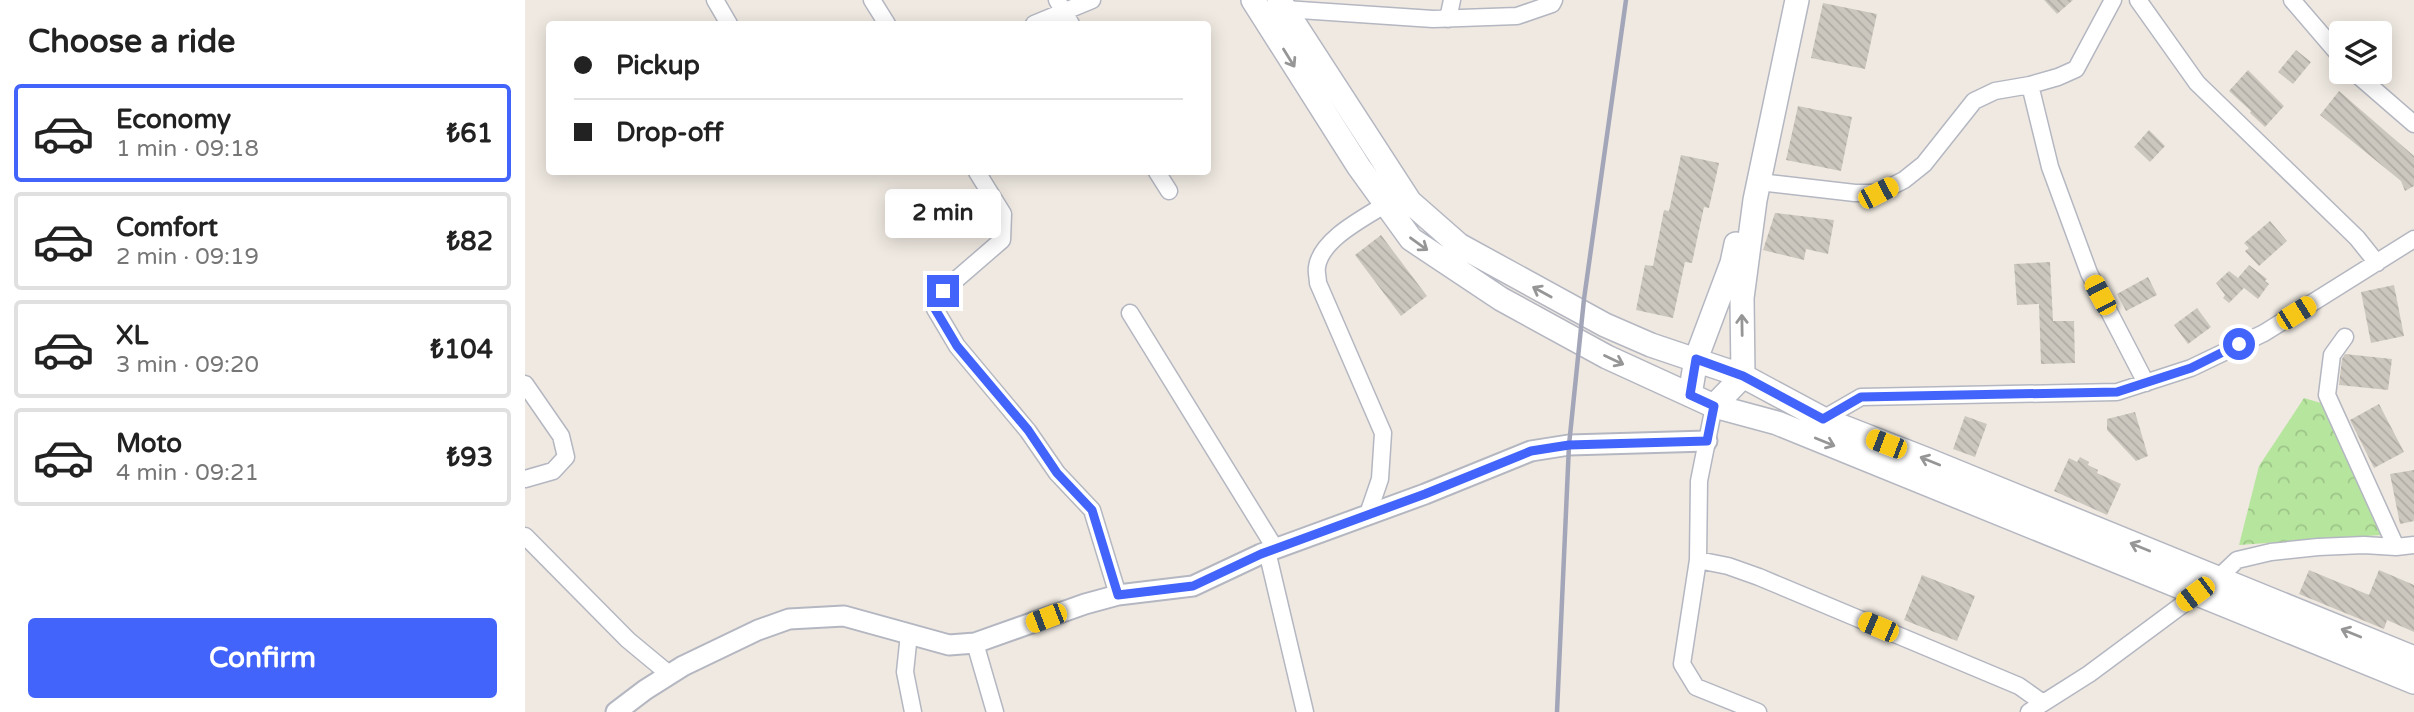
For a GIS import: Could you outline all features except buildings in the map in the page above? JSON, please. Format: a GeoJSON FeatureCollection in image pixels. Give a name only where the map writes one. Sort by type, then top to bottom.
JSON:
{"type":"FeatureCollection","features":[{"type":"Feature","properties":{"kind":"main road"},"geometry":{"type":"LineString","coordinates":[[1253,0],[1359,167],[1411,239],[1501,299],[1607,357],[1714,406],[1777,423],[2414,682]]}},
{"type":"Feature","properties":{"kind":"main road"},"geometry":{"type":"LineString","coordinates":[[1690,395],[1696,359],[1733,263],[1784,0]]}},
{"type":"Feature","properties":{"kind":"main road"},"geometry":{"type":"LineString","coordinates":[[1714,406],[1743,376],[1742,298],[1759,182],[1797,0]]}},
{"type":"Feature","properties":{"kind":"main road"},"geometry":{"type":"LineString","coordinates":[[1282,5],[1410,202],[1459,245],[1605,325],[1651,345],[1743,376],[1823,419],[2414,658]]}},
{"type":"Feature","properties":{"kind":"street"},"geometry":{"type":"LineString","coordinates":[[715,0],[727,21]]}},
{"type":"Feature","properties":{"kind":"street"},"geometry":{"type":"LineString","coordinates":[[872,0],[885,21]]}},
{"type":"Feature","properties":{"kind":"street"},"geometry":{"type":"LineString","coordinates":[[1042,21],[1092,0]]}},
{"type":"Feature","properties":{"kind":"street"},"geometry":{"type":"LineString","coordinates":[[1448,19],[1452,0]]}},
{"type":"Feature","properties":{"kind":"street"},"geometry":{"type":"LineString","coordinates":[[1282,5],[1448,19],[1517,16],[1552,4],[1554,0]]}},
{"type":"Feature","properties":{"kind":"street"},"geometry":{"type":"LineString","coordinates":[[1759,182],[1855,193],[1878,193],[1904,180],[1924,164],[1974,101],[1995,92],[2058,77],[2077,69],[2113,0]]}},
{"type":"Feature","properties":{"kind":"street"},"geometry":{"type":"LineString","coordinates":[[2138,0],[2197,83],[2357,237],[2377,263]]}},
{"type":"Feature","properties":{"kind":"street"},"geometry":{"type":"LineString","coordinates":[[2293,0],[2329,43]]}},
{"type":"Feature","properties":{"kind":"street"},"geometry":{"type":"LineString","coordinates":[[2368,84],[2414,124]]}},
{"type":"Feature","properties":{"kind":"street"},"geometry":{"type":"LineString","coordinates":[[2029,85],[2050,167],[2088,273],[2146,383]]}},
{"type":"Feature","properties":{"kind":"street"},"geometry":{"type":"LineString","coordinates":[[979,175],[1003,214],[1002,240],[943,291],[935,309],[957,346],[1028,430],[1057,473],[1092,510],[1118,595]]}},
{"type":"Feature","properties":{"kind":"street"},"geometry":{"type":"LineString","coordinates":[[1159,175],[1169,191]]}},
{"type":"Feature","properties":{"kind":"street"},"geometry":{"type":"LineString","coordinates":[[1368,514],[1380,479],[1383,433],[1318,284],[1317,265],[1326,248],[1344,230],[1385,204]]}},
{"type":"Feature","properties":{"kind":"street"},"geometry":{"type":"LineString","coordinates":[[1823,419],[1861,397],[2117,392],[2191,368],[2264,333],[2414,239]]}},
{"type":"Feature","properties":{"kind":"street"},"geometry":{"type":"LineString","coordinates":[[1131,313],[1271,550],[1305,712]]}},
{"type":"Feature","properties":{"kind":"street"},"geometry":{"type":"LineString","coordinates":[[2345,337],[2332,355],[2327,395],[2396,547]]}},
{"type":"Feature","properties":{"kind":"street"},"geometry":{"type":"LineString","coordinates":[[525,384],[561,436],[566,457],[553,471],[525,478]]}},
{"type":"Feature","properties":{"kind":"street"},"geometry":{"type":"LineString","coordinates":[[1714,406],[1699,481],[1698,560],[1682,664],[1696,687],[1758,712]]}},
{"type":"Feature","properties":{"kind":"street"},"geometry":{"type":"LineString","coordinates":[[615,712],[669,674],[758,630],[789,619],[844,616],[949,645],[975,643],[1118,595],[1193,586],[1271,550],[1425,494],[1531,451],[1569,445],[1707,441]]}},
{"type":"Feature","properties":{"kind":"street"},"geometry":{"type":"LineString","coordinates":[[525,536],[628,640],[669,674]]}},
{"type":"Feature","properties":{"kind":"street"},"geometry":{"type":"LineString","coordinates":[[2029,712],[2089,674],[2217,579],[2237,560],[2271,552],[2364,545],[2414,545]]}},
{"type":"Feature","properties":{"kind":"street"},"geometry":{"type":"LineString","coordinates":[[1698,560],[1728,566],[1759,578],[2019,686],[2043,703]]}},
{"type":"Feature","properties":{"kind":"street"},"geometry":{"type":"LineString","coordinates":[[909,634],[905,672],[913,712]]}},
{"type":"Feature","properties":{"kind":"street"},"geometry":{"type":"LineString","coordinates":[[975,643],[995,712]]}},
{"type":"Feature","properties":{"kind":"green space"},"geometry":{"type":"Polygon","coordinates":[[[2304,398],[2321,403],[2381,535],[2239,545],[2259,466],[2304,398]]]}},
{"type":"Feature","properties":{"kind":"railway"},"geometry":{"type":"LineString","coordinates":[[1557,712],[1569,445],[1584,299],[1626,0]]}},
{"type":"Feature","properties":{"kind":"route"},"geometry":{"type":"LineString","coordinates":[[943,291],[935,309],[957,346],[1028,430],[1057,473],[1092,510],[1118,595],[1193,586],[1261,554],[1425,494],[1531,451],[1569,445],[1707,441],[1714,406],[1690,395],[1696,359],[1743,376],[1823,419],[1861,397],[2117,392],[2191,368],[2239,344]]}}]}
